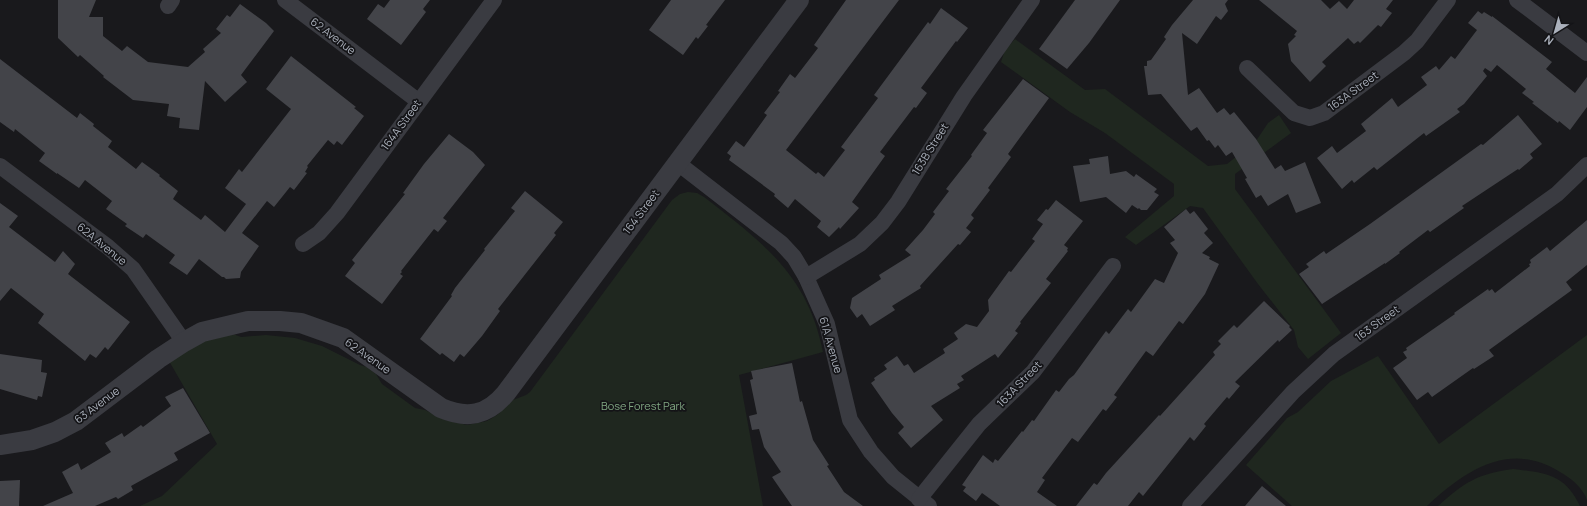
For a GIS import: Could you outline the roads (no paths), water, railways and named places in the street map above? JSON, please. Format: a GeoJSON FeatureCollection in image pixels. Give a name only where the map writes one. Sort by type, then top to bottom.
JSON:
{"type":"FeatureCollection","features":[{"type":"Feature","properties":{"kind":"street","name":"62 Avenue"},"geometry":{"type":"LineString","coordinates":[[285,0],[418,101]]}},
{"type":"Feature","properties":{"kind":"street","name":"164A Street"},"geometry":{"type":"LineString","coordinates":[[303,244],[319,233],[337,213],[418,101],[494,0]]}},
{"type":"Feature","properties":{"kind":"street","name":"164 Street"},"geometry":{"type":"LineString","coordinates":[[474,414],[484,411],[499,401],[506,393],[679,164],[798,0]]}},
{"type":"Feature","properties":{"kind":"street","name":"163B Street"},"geometry":{"type":"LineString","coordinates":[[806,277],[860,244],[882,223],[898,202],[964,96],[1032,0]]}},
{"type":"Feature","properties":{"kind":"street","name":"163A Street"},"geometry":{"type":"LineString","coordinates":[[1247,68],[1294,113],[1310,118],[1324,113],[1404,53],[1420,36],[1448,0]]}},
{"type":"Feature","properties":{"kind":"street"},"geometry":{"type":"LineString","coordinates":[[1517,0],[1587,53]]}},
{"type":"Feature","properties":{"kind":"street","name":"61A Avenue"},"geometry":{"type":"LineString","coordinates":[[679,164],[781,243],[794,257],[806,277],[827,324],[850,420],[871,452],[893,477],[924,502]]}},
{"type":"Feature","properties":{"kind":"street","name":"163 Street"},"geometry":{"type":"LineString","coordinates":[[1190,506],[1293,392],[1334,354],[1557,194],[1587,165]]}},
{"type":"Feature","properties":{"kind":"street","name":"62A Avenue"},"geometry":{"type":"LineString","coordinates":[[0,166],[108,247],[133,269],[184,342]]}},
{"type":"Feature","properties":{"kind":"street","name":"163A Street"},"geometry":{"type":"LineString","coordinates":[[924,502],[980,424],[1033,372],[1113,266]]}},
{"type":"Feature","properties":{"kind":"street","name":"62 Avenue"},"geometry":{"type":"LineString","coordinates":[[184,342],[202,332],[248,321],[280,321],[301,323],[343,338],[441,408],[453,413],[464,415],[474,414]]}},
{"type":"Feature","properties":{"kind":"street","name":"63 Avenue"},"geometry":{"type":"LineString","coordinates":[[0,446],[32,440],[55,432],[76,421],[158,359],[184,342]]}},
{"type":"Feature","properties":{"kind":"park label","name":"Bose Forest Park"},"geometry":{"type":"Point","coordinates":[643,406]}}]}
